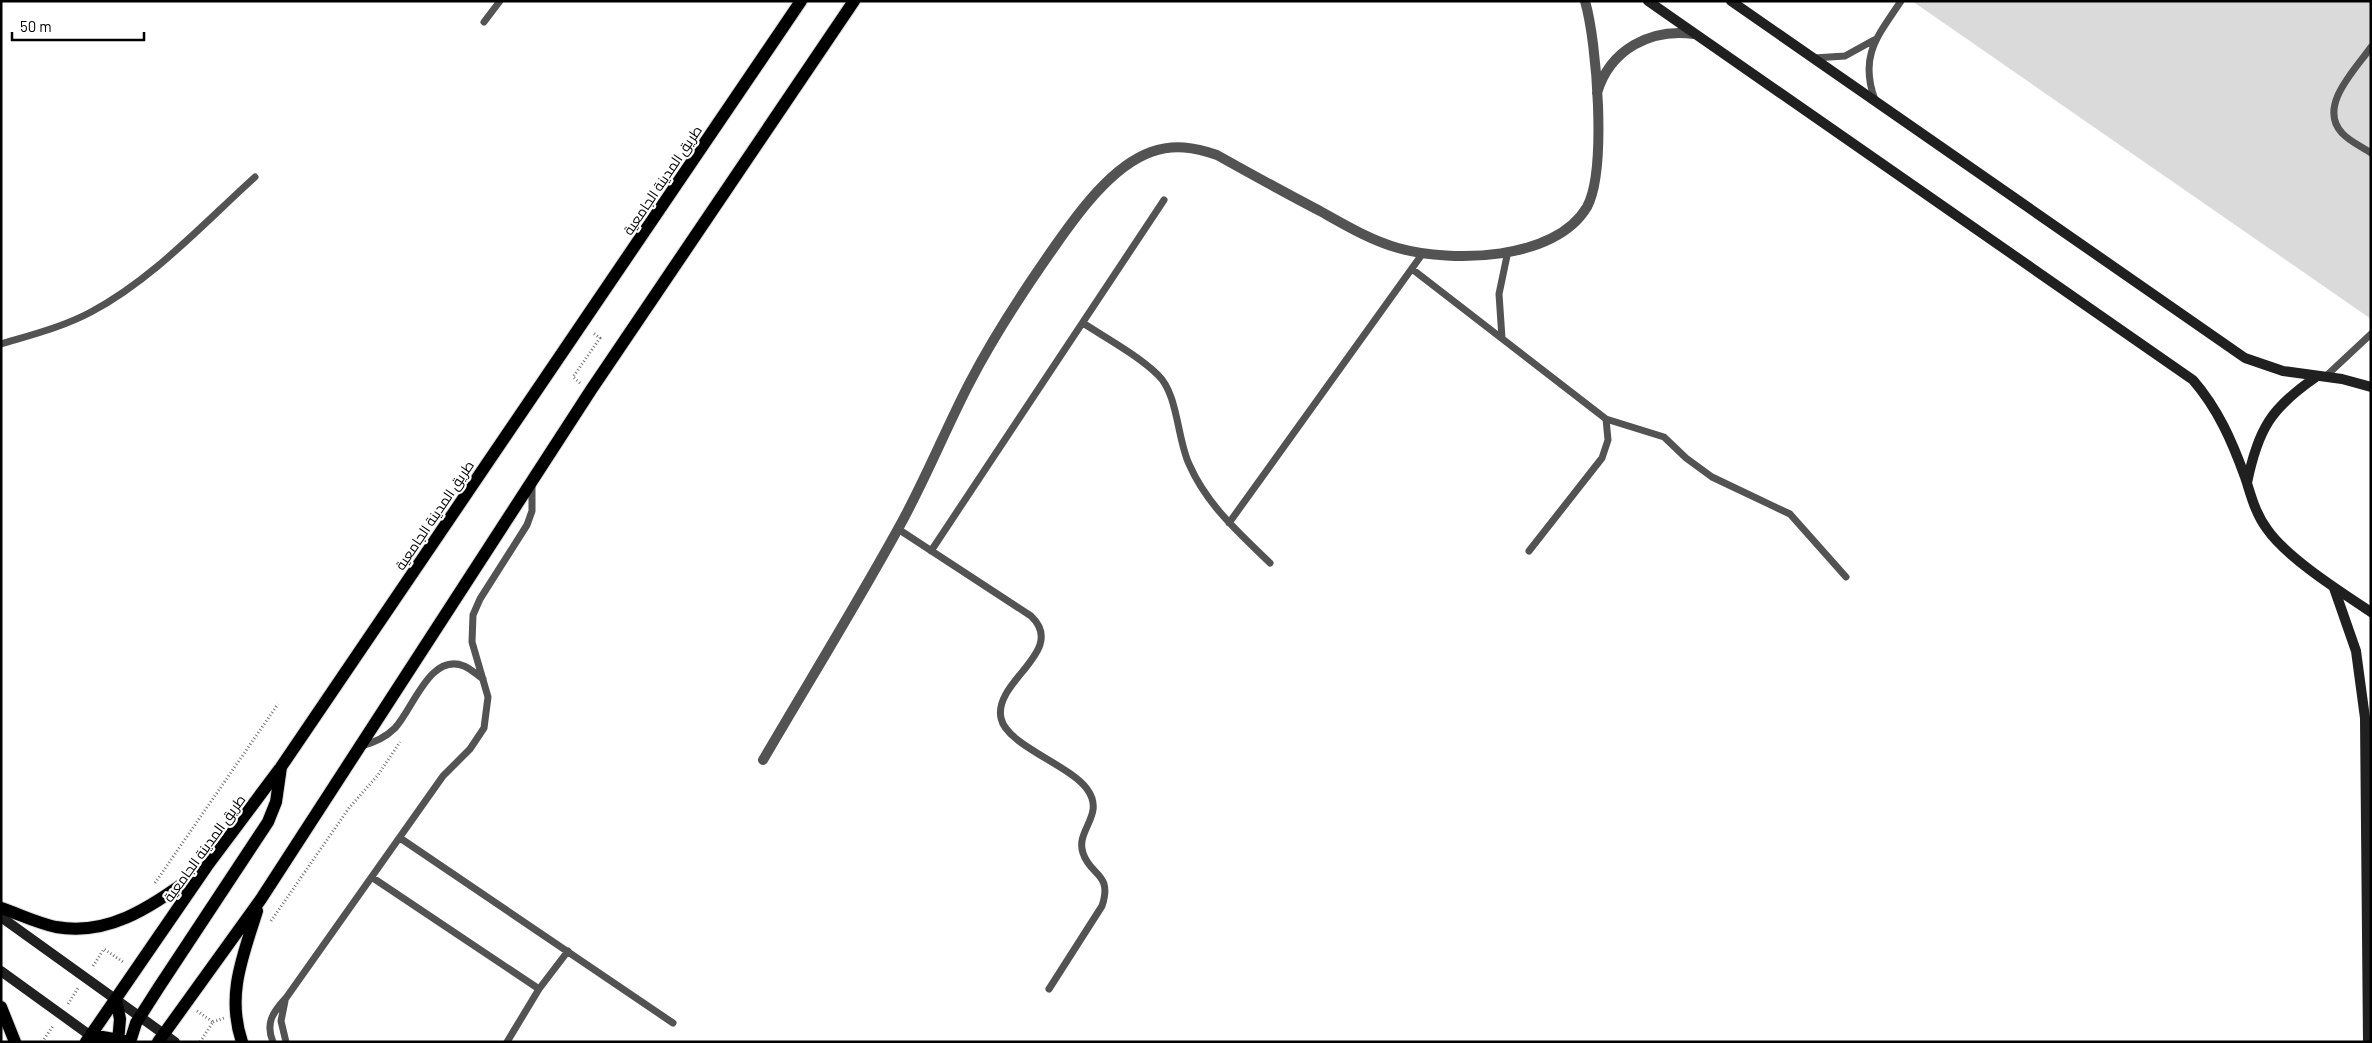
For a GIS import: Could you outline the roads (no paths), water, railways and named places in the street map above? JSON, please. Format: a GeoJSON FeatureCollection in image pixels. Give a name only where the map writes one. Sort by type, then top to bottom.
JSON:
{"type":"FeatureCollection","features":[{"type":"Feature","properties":{"kind":"main road","name":"طريق المدينة الجامعية"},"geometry":{"type":"LineString","coordinates":[[92,1040],[116,999],[208,866],[281,767],[801,1]]}},
{"type":"Feature","properties":{"kind":"main road"},"geometry":{"type":"LineString","coordinates":[[160,1038],[261,899],[591,390],[854,1]]}},
{"type":"Feature","properties":{"kind":"main road"},"geometry":{"type":"LineString","coordinates":[[124,1041],[264,830],[276,802],[281,767]]}},
{"type":"Feature","properties":{"kind":"main road"},"geometry":{"type":"LineString","coordinates":[[1,908],[55,926],[78,929],[102,927],[122,921],[141,912],[208,866]]}},
{"type":"Feature","properties":{"kind":"main road"},"geometry":{"type":"LineString","coordinates":[[242,1042],[234,1014],[235,983],[261,899]]}},
{"type":"Feature","properties":{"kind":"main road"},"geometry":{"type":"LineString","coordinates":[[116,999],[124,1041]]}},
{"type":"Feature","properties":{"kind":"main road"},"geometry":{"type":"LineString","coordinates":[[1,1007],[15,1042]]}},
{"type":"Feature","properties":{"kind":"main road"},"geometry":{"type":"LineString","coordinates":[[92,1040],[124,1041]]}},
{"type":"Feature","properties":{"kind":"street"},"geometry":{"type":"LineString","coordinates":[[763,760],[920,490],[971,381],[1017,300],[1074,219],[1111,179],[1131,162],[1150,152],[1171,147],[1194,147],[1217,155],[1365,236],[1399,248],[1442,256],[1463,256],[1508,251],[1558,235],[1580,217],[1587,205],[1596,178],[1596,96],[1592,34],[1585,1]]}},
{"type":"Feature","properties":{"kind":"street"},"geometry":{"type":"LineString","coordinates":[[1648,1],[2193,380],[2221,418],[2257,512],[2272,536],[2334,588],[2371,612]]}},
{"type":"Feature","properties":{"kind":"street"},"geometry":{"type":"LineString","coordinates":[[1731,1],[2245,358],[2274,369],[2371,387]]}},
{"type":"Feature","properties":{"kind":"street"},"geometry":{"type":"LineString","coordinates":[[1596,96],[1600,84],[1613,62],[1633,45],[1656,34],[1682,32],[1694,34]]}},
{"type":"Feature","properties":{"kind":"street"},"geometry":{"type":"LineString","coordinates":[[2247,483],[2254,451],[2268,421],[2289,396],[2321,377]]}},
{"type":"Feature","properties":{"kind":"street"},"geometry":{"type":"LineString","coordinates":[[2334,588],[2351,635],[2362,684],[2365,718],[2369,864],[2368,1042]]}},
{"type":"Feature","properties":{"kind":"street"},"geometry":{"type":"LineString","coordinates":[[1,917],[140,1017],[160,1038],[175,1042]]}},
{"type":"Feature","properties":{"kind":"street"},"geometry":{"type":"LineString","coordinates":[[1,971],[92,1040]]}},
{"type":"Feature","properties":{"kind":"lane"},"geometry":{"type":"LineString","coordinates":[[484,22],[500,1]]}},
{"type":"Feature","properties":{"kind":"lane"},"geometry":{"type":"LineString","coordinates":[[1875,100],[1870,86],[1869,55],[1874,40],[1901,1]]}},
{"type":"Feature","properties":{"kind":"lane"},"geometry":{"type":"LineString","coordinates":[[1812,58],[1845,56],[1874,40]]}},
{"type":"Feature","properties":{"kind":"lane"},"geometry":{"type":"LineString","coordinates":[[2371,47],[2340,92],[2334,108],[2336,124],[2342,133],[2371,153]]}},
{"type":"Feature","properties":{"kind":"lane"},"geometry":{"type":"LineString","coordinates":[[1,344],[61,326],[117,297],[143,278],[255,177]]}},
{"type":"Feature","properties":{"kind":"lane"},"geometry":{"type":"LineString","coordinates":[[931,551],[1164,200]]}},
{"type":"Feature","properties":{"kind":"lane"},"geometry":{"type":"LineString","coordinates":[[1502,338],[1499,294],[1508,251]]}},
{"type":"Feature","properties":{"kind":"lane"},"geometry":{"type":"LineString","coordinates":[[1228,523],[1423,253]]}},
{"type":"Feature","properties":{"kind":"lane"},"geometry":{"type":"LineString","coordinates":[[1412,269],[1606,419],[1664,437],[1686,458],[1712,476],[1790,514],[1846,577]]}},
{"type":"Feature","properties":{"kind":"lane"},"geometry":{"type":"LineString","coordinates":[[1083,322],[1158,375],[1172,401],[1181,441],[1197,481],[1219,514],[1270,563]]}},
{"type":"Feature","properties":{"kind":"lane"},"geometry":{"type":"LineString","coordinates":[[2321,377],[2371,334]]}},
{"type":"Feature","properties":{"kind":"lane"},"geometry":{"type":"LineString","coordinates":[[1529,551],[1602,458],[1608,440],[1606,419]]}},
{"type":"Feature","properties":{"kind":"lane"},"geometry":{"type":"LineString","coordinates":[[273,1042],[270,1033],[271,1018],[274,1012],[373,878],[442,776],[478,739],[484,728],[488,707],[484,680],[472,642],[473,616],[480,599],[528,525],[533,496],[532,482]]}},
{"type":"Feature","properties":{"kind":"lane"},"geometry":{"type":"LineString","coordinates":[[898,529],[1031,616],[1039,626],[1042,639],[1040,646],[1004,696],[1000,712],[1001,720],[1011,735],[1083,784],[1092,797],[1093,814],[1083,835],[1082,849],[1086,860],[1100,875],[1105,890],[1104,898],[1049,989]]}},
{"type":"Feature","properties":{"kind":"lane"},"geometry":{"type":"LineString","coordinates":[[361,746],[385,737],[394,729],[431,674],[443,666],[451,664],[466,667],[484,680]]}},
{"type":"Feature","properties":{"kind":"lane"},"geometry":{"type":"LineString","coordinates":[[400,838],[673,1023]]}},
{"type":"Feature","properties":{"kind":"lane"},"geometry":{"type":"LineString","coordinates":[[373,878],[539,990]]}},
{"type":"Feature","properties":{"kind":"lane"},"geometry":{"type":"LineString","coordinates":[[507,1042],[539,990],[568,951]]}},
{"type":"Feature","properties":{"kind":"lane"},"geometry":{"type":"LineString","coordinates":[[286,998],[281,1021],[286,1042]]}}]}
